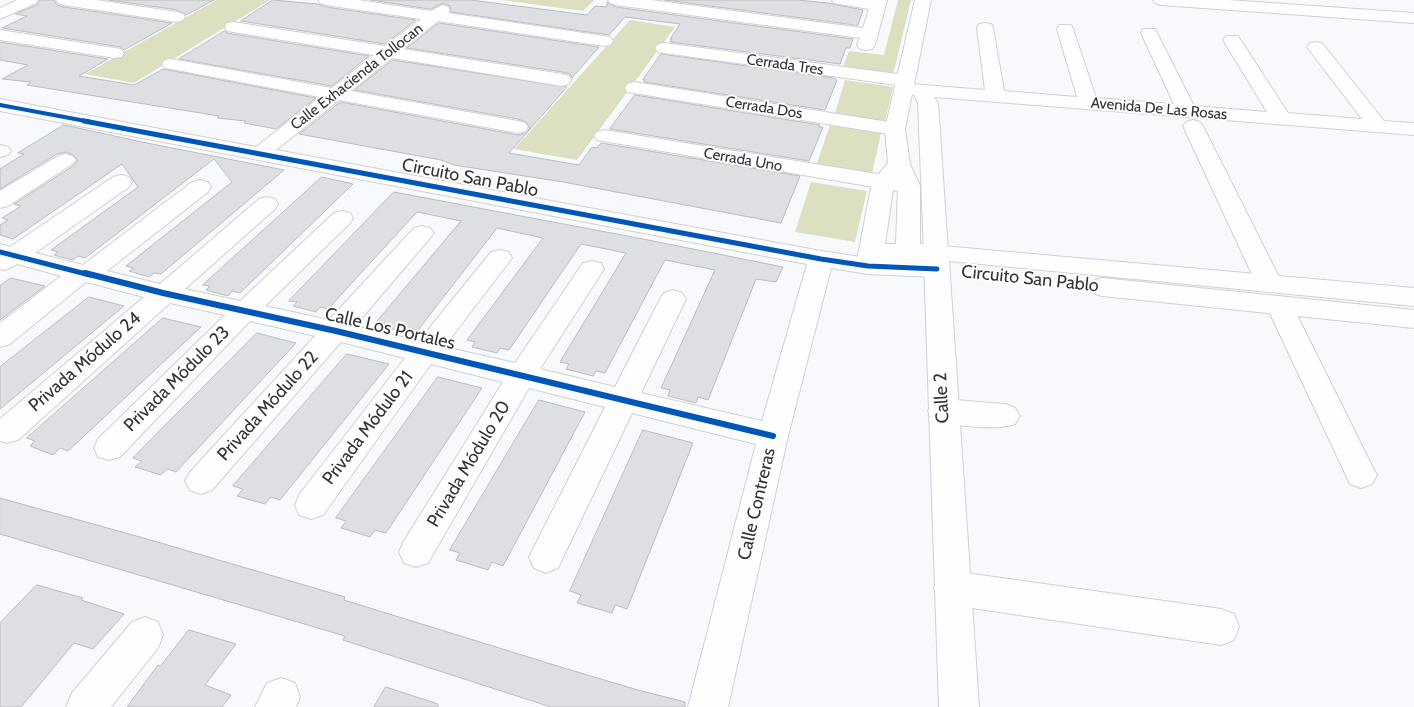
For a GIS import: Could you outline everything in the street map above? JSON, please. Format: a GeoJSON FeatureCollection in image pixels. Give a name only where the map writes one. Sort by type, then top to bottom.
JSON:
{"type":"FeatureCollection","features":[{"type":"Feature","properties":{"kind":"street"},"geometry":{"type":"LineString","coordinates":[[0,14],[30,0]]}},
{"type":"Feature","properties":{"kind":"street"},"geometry":{"type":"LineString","coordinates":[[64,0],[177,17]]}},
{"type":"Feature","properties":{"kind":"street"},"geometry":{"type":"LineString","coordinates":[[326,0],[604,41]]}},
{"type":"Feature","properties":{"kind":"street","name":"Calle Exhacienda Tollocan"},"geometry":{"type":"LineString","coordinates":[[266,148],[455,0]]}},
{"type":"Feature","properties":{"kind":"street"},"geometry":{"type":"LineString","coordinates":[[616,0],[867,39],[878,2],[840,0]]}},
{"type":"Feature","properties":{"kind":"street"},"geometry":{"type":"LineString","coordinates":[[922,260],[909,186],[899,164],[895,128],[910,86],[923,0]]}},
{"type":"Feature","properties":{"kind":"street"},"geometry":{"type":"LineString","coordinates":[[1161,0],[1231,8],[1414,18]]}},
{"type":"Feature","properties":{"kind":"street"},"geometry":{"type":"LineString","coordinates":[[233,27],[562,80]]}},
{"type":"Feature","properties":{"kind":"street"},"geometry":{"type":"LineString","coordinates":[[985,28],[995,96]]}},
{"type":"Feature","properties":{"kind":"street"},"geometry":{"type":"LineString","coordinates":[[1065,28],[1088,103]]}},
{"type":"Feature","properties":{"kind":"street"},"geometry":{"type":"LineString","coordinates":[[1149,33],[1361,475]]}},
{"type":"Feature","properties":{"kind":"street"},"geometry":{"type":"LineString","coordinates":[[0,35],[115,54]]}},
{"type":"Feature","properties":{"kind":"street"},"geometry":{"type":"LineString","coordinates":[[1232,40],[1282,118]]}},
{"type":"Feature","properties":{"kind":"street"},"geometry":{"type":"LineString","coordinates":[[1316,47],[1378,126]]}},
{"type":"Feature","properties":{"kind":"street","name":"Cerrada Tres"},"geometry":{"type":"LineString","coordinates":[[664,48],[910,86]]}},
{"type":"Feature","properties":{"kind":"street"},"geometry":{"type":"LineString","coordinates":[[171,64],[518,127]]}},
{"type":"Feature","properties":{"kind":"street","name":"Avenida De Las Rosas"},"geometry":{"type":"LineString","coordinates":[[910,86],[995,96],[1088,103],[1190,118],[1282,118],[1414,129]]}},
{"type":"Feature","properties":{"kind":"street","name":"Calle 2"},"geometry":{"type":"LineString","coordinates":[[910,86],[928,104],[922,260],[943,411],[959,707]]}},
{"type":"Feature","properties":{"kind":"street","name":"Cerrada Dos"},"geometry":{"type":"LineString","coordinates":[[634,88],[895,128]]}},
{"type":"Feature","properties":{"kind":"street","name":"Circuito San Pablo"},"geometry":{"type":"LineString","coordinates":[[0,102],[164,129],[870,259]]}},
{"type":"Feature","properties":{"kind":"street","name":"Cerrada Uno"},"geometry":{"type":"LineString","coordinates":[[604,136],[909,186]]}},
{"type":"Feature","properties":{"kind":"street","name":"Circuito San Pablo"},"geometry":{"type":"LineString","coordinates":[[266,148],[821,259],[922,260],[1274,294],[1414,297]]}},
{"type":"Feature","properties":{"kind":"street"},"geometry":{"type":"LineString","coordinates":[[0,201],[65,160]]}},
{"type":"Feature","properties":{"kind":"street"},"geometry":{"type":"LineString","coordinates":[[870,259],[883,182],[899,164]]}},
{"type":"Feature","properties":{"kind":"street"},"geometry":{"type":"LineString","coordinates":[[5,258],[120,182]]}},
{"type":"Feature","properties":{"kind":"street"},"geometry":{"type":"LineString","coordinates":[[0,337],[200,187]]}},
{"type":"Feature","properties":{"kind":"street","name":"Privada Módulo 24"},"geometry":{"type":"LineString","coordinates":[[7,431],[267,204]]}},
{"type":"Feature","properties":{"kind":"street","name":"Privada Módulo 23"},"geometry":{"type":"LineString","coordinates":[[109,448],[246,310],[342,218]]}},
{"type":"Feature","properties":{"kind":"street","name":"Privada Módulo 22"},"geometry":{"type":"LineString","coordinates":[[201,482],[422,233]]}},
{"type":"Feature","properties":{"kind":"street","name":"Calle Los Portales"},"geometry":{"type":"LineString","coordinates":[[5,258],[84,273],[163,293],[246,310],[773,436]]}},
{"type":"Feature","properties":{"kind":"street","name":"Privada Módulo 21"},"geometry":{"type":"LineString","coordinates":[[311,505],[425,352],[500,258]]}},
{"type":"Feature","properties":{"kind":"street","name":"Calle Contreras"},"geometry":{"type":"LineString","coordinates":[[710,699],[773,436],[821,259]]}},
{"type":"Feature","properties":{"kind":"street","name":"Privada Módulo 20"},"geometry":{"type":"LineString","coordinates":[[416,552],[522,375],[592,269]]}},
{"type":"Feature","properties":{"kind":"street","name":"Circuito San Pablo"},"geometry":{"type":"LineString","coordinates":[[1274,294],[1414,319]]}},
{"type":"Feature","properties":{"kind":"street"},"geometry":{"type":"LineString","coordinates":[[546,558],[673,299]]}},
{"type":"Feature","properties":{"kind":"street"},"geometry":{"type":"LineString","coordinates":[[943,411],[1005,416]]}},
{"type":"Feature","properties":{"kind":"street"},"geometry":{"type":"LineString","coordinates":[[952,588],[1221,627]]}},
{"type":"Feature","properties":{"kind":"street"},"geometry":{"type":"LineString","coordinates":[[86,707],[145,635]]}},
{"type":"Feature","properties":{"kind":"green space"},"geometry":{"type":"Polygon","coordinates":[[[217,0],[270,0],[134,83],[85,74],[217,0]]]}},
{"type":"Feature","properties":{"kind":"green space"},"geometry":{"type":"Polygon","coordinates":[[[501,0],[594,0],[583,11],[501,0]]]}},
{"type":"Feature","properties":{"kind":"green space"},"geometry":{"type":"Polygon","coordinates":[[[898,0],[911,0],[893,75],[843,67],[849,51],[884,55],[898,0]]]}},
{"type":"Feature","properties":{"kind":"green space"},"geometry":{"type":"Polygon","coordinates":[[[630,20],[675,27],[577,160],[514,149],[630,20]]]}},
{"type":"Feature","properties":{"kind":"green space"},"geometry":{"type":"Polygon","coordinates":[[[845,80],[893,87],[885,122],[834,116],[845,80]]]}},
{"type":"Feature","properties":{"kind":"green space"},"geometry":{"type":"Polygon","coordinates":[[[830,125],[881,133],[872,174],[816,166],[830,125]]]}},
{"type":"Feature","properties":{"kind":"green space"},"geometry":{"type":"Polygon","coordinates":[[[811,182],[867,191],[855,242],[795,232],[811,182]]]}},
{"type":"Feature","properties":{"kind":"building"},"geometry":{"type":"Polygon","coordinates":[[[40,0],[54,0],[57,5],[64,7],[172,23],[124,50],[121,47],[2,28],[27,16],[15,14],[37,5],[40,0]]]}},
{"type":"Feature","properties":{"kind":"building"},"geometry":{"type":"Polygon","coordinates":[[[109,0],[214,0],[186,15],[177,10],[109,0]]]}},
{"type":"Feature","properties":{"kind":"building"},"geometry":{"type":"Polygon","coordinates":[[[273,0],[318,4],[326,7],[416,20],[385,44],[241,21],[273,0]]]}},
{"type":"Feature","properties":{"kind":"building"},"geometry":{"type":"Polygon","coordinates":[[[371,0],[471,0],[587,15],[595,6],[607,7],[607,2],[616,7],[853,39],[850,48],[846,48],[840,64],[670,42],[680,24],[625,17],[609,35],[451,12],[450,6],[443,3],[431,9],[371,0]]]}},
{"type":"Feature","properties":{"kind":"building"},"geometry":{"type":"Polygon","coordinates":[[[665,0],[798,0],[828,3],[863,10],[858,25],[665,0]]]}},
{"type":"Feature","properties":{"kind":"building"},"geometry":{"type":"Polygon","coordinates":[[[439,23],[599,47],[572,78],[570,74],[562,72],[407,48],[439,23]]]}},
{"type":"Feature","properties":{"kind":"building"},"geometry":{"type":"Polygon","coordinates":[[[225,31],[227,33],[369,56],[332,86],[179,59],[225,31]]]}},
{"type":"Feature","properties":{"kind":"building"},"geometry":{"type":"Polygon","coordinates":[[[0,42],[108,59],[79,76],[134,85],[163,69],[316,98],[276,129],[244,123],[246,121],[217,118],[219,116],[27,85],[31,82],[2,79],[28,65],[0,60],[0,42]]]}},
{"type":"Feature","properties":{"kind":"building"},"geometry":{"type":"Polygon","coordinates":[[[661,54],[834,78],[837,80],[825,110],[644,82],[645,80],[643,80],[661,54]]]}},
{"type":"Feature","properties":{"kind":"building"},"geometry":{"type":"Polygon","coordinates":[[[393,60],[567,87],[509,153],[579,165],[592,147],[597,148],[601,143],[800,176],[781,223],[563,182],[454,165],[441,160],[299,134],[340,102],[518,135],[526,133],[530,128],[526,122],[518,119],[355,90],[393,60]]]}},
{"type":"Feature","properties":{"kind":"building"},"geometry":{"type":"Polygon","coordinates":[[[635,95],[823,127],[809,161],[610,129],[635,95]]]}},
{"type":"Feature","properties":{"kind":"building"},"geometry":{"type":"Polygon","coordinates":[[[64,125],[284,170],[161,274],[154,273],[149,277],[129,271],[133,268],[126,266],[232,182],[214,159],[85,258],[78,256],[73,260],[54,255],[58,252],[51,250],[138,187],[122,164],[13,239],[0,235],[0,225],[8,220],[2,218],[21,206],[14,204],[73,166],[78,160],[66,152],[57,154],[0,189],[0,169],[24,154],[18,153],[64,125]]]}},
{"type":"Feature","properties":{"kind":"building"},"geometry":{"type":"Polygon","coordinates":[[[322,177],[353,184],[240,293],[232,291],[228,296],[206,290],[210,286],[203,285],[322,177]]]}},
{"type":"Feature","properties":{"kind":"building"},"geometry":{"type":"Polygon","coordinates":[[[394,192],[783,267],[776,282],[756,279],[708,400],[698,397],[696,403],[668,396],[670,390],[661,388],[715,270],[665,260],[605,373],[596,371],[593,376],[566,369],[569,364],[560,362],[626,253],[581,244],[509,350],[500,348],[497,353],[472,347],[475,342],[467,340],[543,238],[497,228],[418,330],[409,328],[406,333],[382,326],[385,323],[377,321],[461,221],[417,212],[328,309],[320,307],[316,312],[293,306],[297,302],[289,301],[394,192]]]}},
{"type":"Feature","properties":{"kind":"building"},"geometry":{"type":"Polygon","coordinates":[[[11,278],[45,286],[0,320],[0,286],[11,278]]]}},
{"type":"Feature","properties":{"kind":"building"},"geometry":{"type":"Polygon","coordinates":[[[89,297],[124,306],[0,409],[0,367],[89,297]]]}},
{"type":"Feature","properties":{"kind":"building"},"geometry":{"type":"Polygon","coordinates":[[[163,318],[201,327],[68,451],[60,448],[53,455],[30,446],[35,441],[27,438],[163,318]]]}},
{"type":"Feature","properties":{"kind":"building"},"geometry":{"type":"Polygon","coordinates":[[[257,333],[296,343],[176,472],[167,469],[161,475],[135,467],[142,461],[133,458],[257,333]]]}},
{"type":"Feature","properties":{"kind":"building"},"geometry":{"type":"Polygon","coordinates":[[[347,354],[389,364],[280,500],[271,497],[265,504],[237,496],[243,489],[233,486],[347,354]]]}},
{"type":"Feature","properties":{"kind":"building"},"geometry":{"type":"Polygon","coordinates":[[[438,377],[482,388],[386,533],[375,530],[370,537],[341,528],[346,521],[336,518],[438,377]]]}},
{"type":"Feature","properties":{"kind":"building"},"geometry":{"type":"Polygon","coordinates":[[[539,400],[585,412],[503,566],[492,562],[488,570],[456,560],[460,553],[450,550],[539,400]]]}},
{"type":"Feature","properties":{"kind":"building"},"geometry":{"type":"Polygon","coordinates":[[[643,430],[693,443],[627,609],[615,605],[612,613],[577,603],[581,595],[570,591],[643,430]]]}},
{"type":"Feature","properties":{"kind":"building"},"geometry":{"type":"Polygon","coordinates":[[[0,498],[345,597],[344,600],[564,668],[685,702],[685,707],[551,707],[343,640],[345,636],[0,534],[0,498]]]}},
{"type":"Feature","properties":{"kind":"building"},"geometry":{"type":"Polygon","coordinates":[[[37,585],[83,598],[81,600],[124,614],[93,649],[74,643],[21,707],[0,707],[0,623],[37,585]]]}},
{"type":"Feature","properties":{"kind":"building"},"geometry":{"type":"Polygon","coordinates":[[[189,630],[236,644],[205,685],[231,695],[222,707],[127,707],[158,665],[160,666],[189,630]]]}},
{"type":"Feature","properties":{"kind":"building"},"geometry":{"type":"Polygon","coordinates":[[[386,687],[438,704],[438,707],[374,707],[386,687]]]}},
{"type":"Feature","properties":{"kind":"cycle path"},"geometry":{"type":"LineString","coordinates":[[0,105],[821,259],[868,266],[937,269]]}},
{"type":"Feature","properties":{"kind":"cycle path"},"geometry":{"type":"LineString","coordinates":[[0,252],[163,293],[336,331],[773,436]]}}]}
